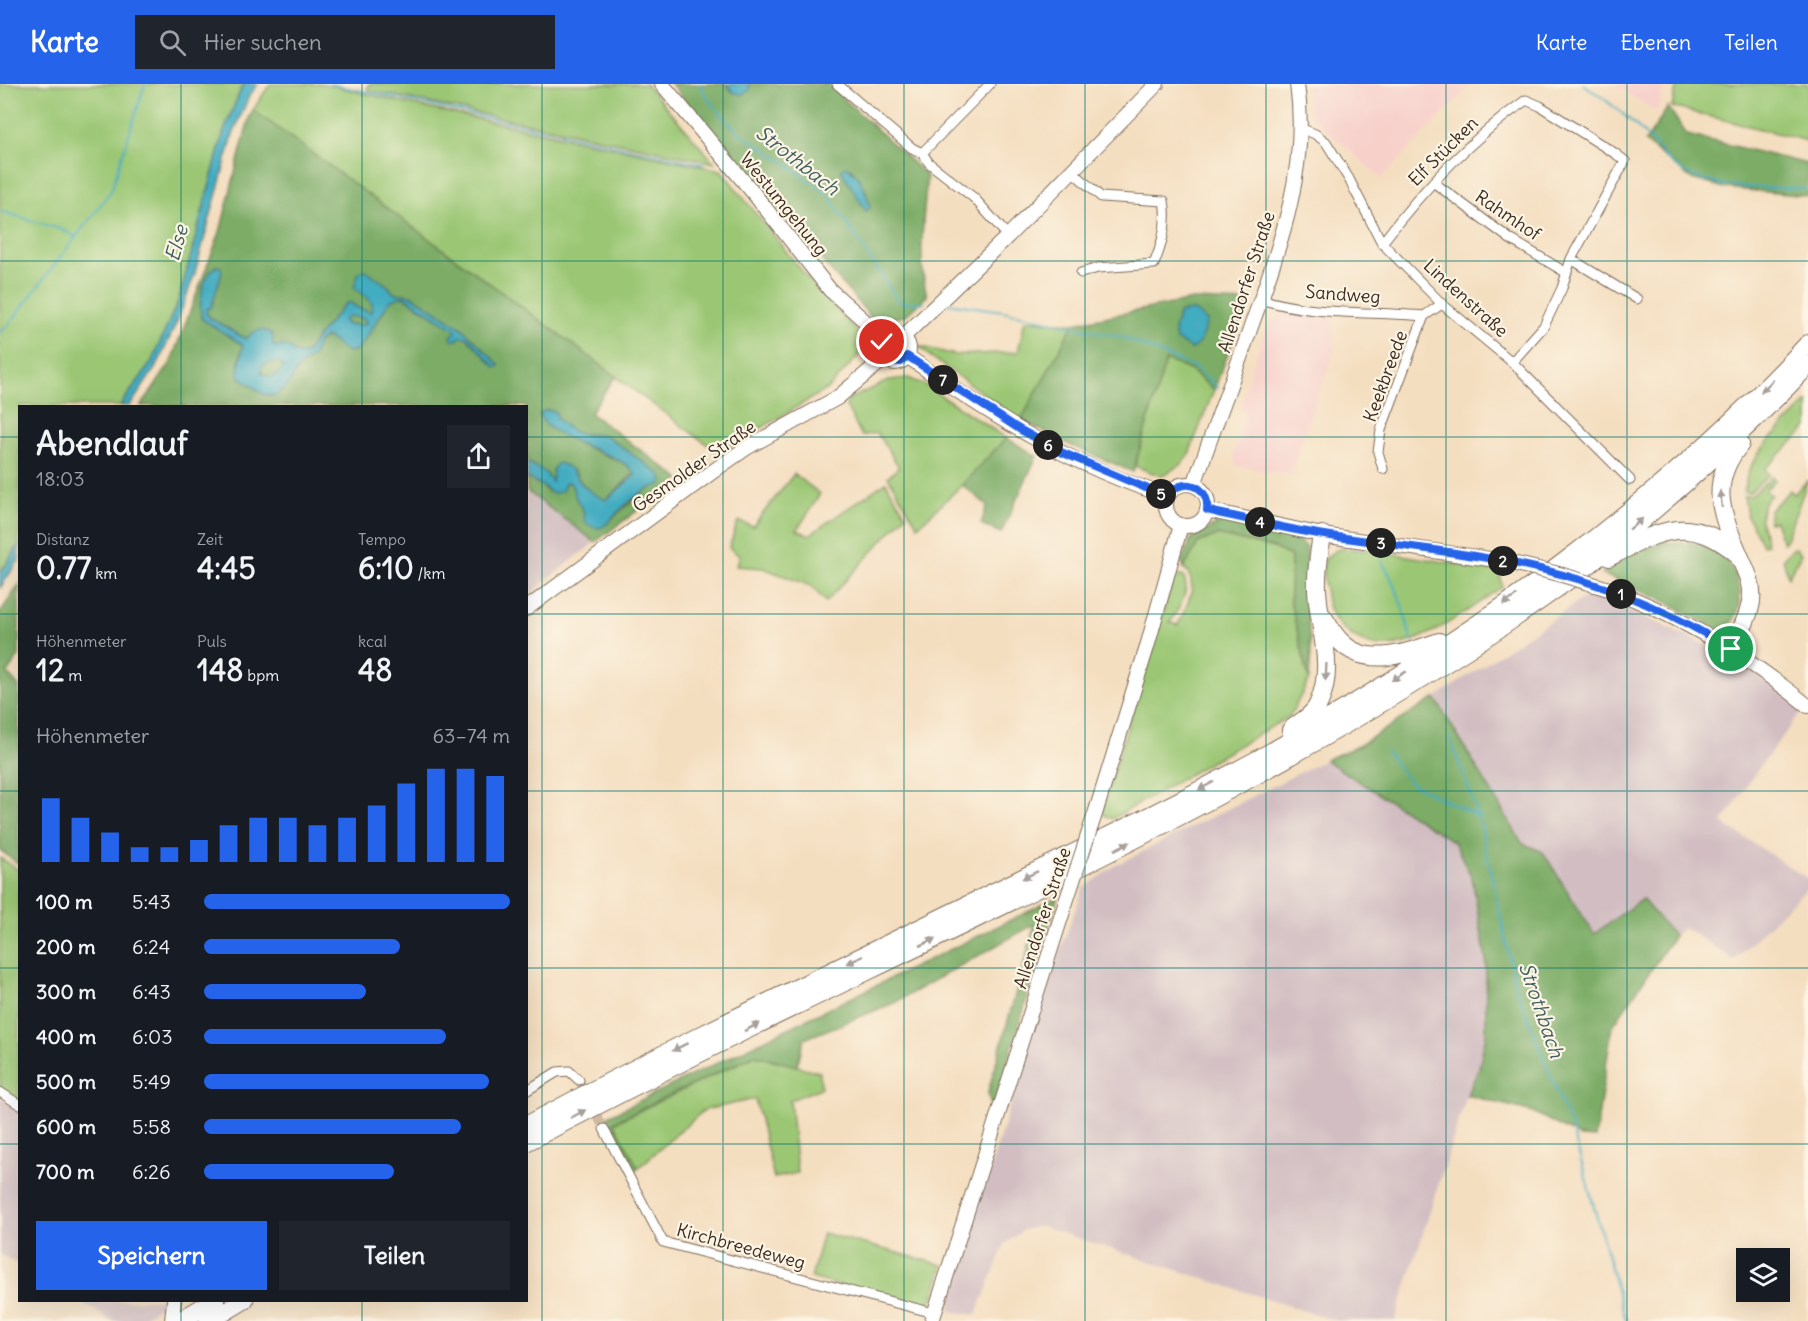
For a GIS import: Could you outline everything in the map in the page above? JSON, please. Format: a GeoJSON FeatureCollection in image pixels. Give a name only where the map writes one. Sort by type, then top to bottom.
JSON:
{"type":"FeatureCollection","features":[{"type":"Feature","properties":{"kind":"highway"},"geometry":{"type":"LineString","coordinates":[[528,1125],[774,999],[1140,821],[1258,759],[1397,677],[1466,632],[1604,532],[1656,489],[1732,420],[1808,344]]}},
{"type":"Feature","properties":{"kind":"highway"},"geometry":{"type":"LineString","coordinates":[[1731,649],[1747,618],[1751,601],[1746,568],[1738,554],[1721,504],[1720,491],[1725,466],[1782,393],[1808,365]]}},
{"type":"Feature","properties":{"kind":"highway"},"geometry":{"type":"LineString","coordinates":[[528,1141],[761,1022],[1073,871],[1287,759],[1436,670],[1575,575],[1704,466],[1782,393]]}},
{"type":"Feature","properties":{"kind":"highway"},"geometry":{"type":"LineString","coordinates":[[1575,575],[1640,541],[1669,531],[1689,529],[1707,534],[1724,542],[1738,554]]}},
{"type":"Feature","properties":{"kind":"highway"},"geometry":{"type":"LineString","coordinates":[[1258,759],[1317,708],[1326,680],[1327,653],[1317,591],[1322,535]]}},
{"type":"Feature","properties":{"kind":"highway"},"geometry":{"type":"LineString","coordinates":[[1321,614],[1340,641],[1353,651],[1382,657],[1412,652],[1466,632]]}},
{"type":"Feature","properties":{"kind":"highway"},"geometry":{"type":"LineString","coordinates":[[195,1318],[213,1302]]}},
{"type":"Feature","properties":{"kind":"highway"},"geometry":{"type":"LineString","coordinates":[[195,1318],[239,1302]]}},
{"type":"Feature","properties":{"kind":"main road","name":"Westumgehung"},"geometry":{"type":"LineString","coordinates":[[663,84],[830,290],[885,339]]}},
{"type":"Feature","properties":{"kind":"main road"},"geometry":{"type":"LineString","coordinates":[[903,337],[1008,236],[1157,84]]}},
{"type":"Feature","properties":{"kind":"main road","name":"Allendorfer Straße"},"geometry":{"type":"LineString","coordinates":[[1194,485],[1261,299],[1291,202],[1300,128],[1297,84]]}},
{"type":"Feature","properties":{"kind":"main road"},"geometry":{"type":"LineString","coordinates":[[896,334],[903,337],[909,348],[907,356],[897,363],[885,358],[881,346],[885,339],[896,334]]}},
{"type":"Feature","properties":{"kind":"main road"},"geometry":{"type":"LineString","coordinates":[[907,356],[1040,441],[1109,473],[1168,496]]}},
{"type":"Feature","properties":{"kind":"main road","name":"Gesmolder Straße"},"geometry":{"type":"LineString","coordinates":[[528,608],[719,467],[748,447],[837,398],[885,358]]}},
{"type":"Feature","properties":{"kind":"main road"},"geometry":{"type":"LineString","coordinates":[[1194,485],[1203,492],[1208,504],[1207,510],[1197,523],[1181,525],[1170,517],[1166,503],[1168,496],[1176,487],[1194,485]]}},
{"type":"Feature","properties":{"kind":"main road"},"geometry":{"type":"LineString","coordinates":[[1207,510],[1322,535],[1503,561],[1559,574],[1612,590],[1678,619],[1731,649],[1808,706]]}},
{"type":"Feature","properties":{"kind":"main road","name":"Allendorfer Straße"},"geometry":{"type":"LineString","coordinates":[[933,1317],[1096,811],[1147,647],[1181,525]]}},
{"type":"Feature","properties":{"kind":"main road"},"geometry":{"type":"LineString","coordinates":[[172,1321],[174,1302]]}},
{"type":"Feature","properties":{"kind":"street"},"geometry":{"type":"LineString","coordinates":[[837,84],[912,148],[922,153],[929,163],[974,198],[1008,236]]}},
{"type":"Feature","properties":{"kind":"street"},"geometry":{"type":"LineString","coordinates":[[922,153],[990,84]]}},
{"type":"Feature","properties":{"kind":"street","name":"Elf Stücken"},"geometry":{"type":"LineString","coordinates":[[1382,243],[1433,182],[1460,154],[1526,100],[1540,106],[1625,161],[1571,259],[1565,272],[1562,288],[1544,326],[1512,362]]}},
{"type":"Feature","properties":{"kind":"street","name":"Lindenstraße"},"geometry":{"type":"LineString","coordinates":[[1300,128],[1315,134],[1326,142],[1349,179],[1382,243],[1442,304],[1512,362],[1630,480]]}},
{"type":"Feature","properties":{"kind":"street"},"geometry":{"type":"LineString","coordinates":[[1072,171],[1101,197],[1164,201],[1166,211],[1159,251],[1154,264],[1098,268],[1081,273]]}},
{"type":"Feature","properties":{"kind":"street","name":"Rahmhof"},"geometry":{"type":"LineString","coordinates":[[1433,182],[1510,239],[1565,272]]}},
{"type":"Feature","properties":{"kind":"street"},"geometry":{"type":"LineString","coordinates":[[1571,259],[1637,299]]}},
{"type":"Feature","properties":{"kind":"street","name":"Sandweg"},"geometry":{"type":"LineString","coordinates":[[1261,299],[1278,304],[1337,312],[1424,316]]}},
{"type":"Feature","properties":{"kind":"street","name":"Keekbreede"},"geometry":{"type":"LineString","coordinates":[[1383,469],[1378,452],[1382,430],[1424,316],[1442,304]]}},
{"type":"Feature","properties":{"kind":"street"},"geometry":{"type":"LineString","coordinates":[[528,1090],[556,1072],[569,1071],[579,1080]]}},
{"type":"Feature","properties":{"kind":"street"},"geometry":{"type":"LineString","coordinates":[[0,1092],[18,1104]]}},
{"type":"Feature","properties":{"kind":"street","name":"Kirchbreedeweg"},"geometry":{"type":"LineString","coordinates":[[604,1129],[663,1242],[933,1317]]}},
{"type":"Feature","properties":{"kind":"shaded area"},"geometry":{"type":"Polygon","coordinates":[[[1306,84],[1472,84],[1381,178],[1310,116],[1306,84]]]}},
{"type":"Feature","properties":{"kind":"shaded area"},"geometry":{"type":"Polygon","coordinates":[[[1613,84],[1664,84],[1657,112],[1613,84]]]}},
{"type":"Feature","properties":{"kind":"shaded area"},"geometry":{"type":"Polygon","coordinates":[[[1285,311],[1333,319],[1334,352],[1290,475],[1237,466],[1233,456],[1246,414],[1240,411],[1243,397],[1265,328],[1285,311]]]}},
{"type":"Feature","properties":{"kind":"shaded area"},"geometry":{"type":"Polygon","coordinates":[[[528,492],[595,542],[531,592],[528,590],[528,492]]]}},
{"type":"Feature","properties":{"kind":"shaded area"},"geometry":{"type":"Polygon","coordinates":[[[1591,593],[1734,658],[1803,710],[1761,765],[1722,823],[1808,879],[1808,887],[1734,960],[1684,927],[1674,936],[1642,899],[1594,934],[1543,852],[1522,843],[1435,698],[1591,593]]]}},
{"type":"Feature","properties":{"kind":"shaded area"},"geometry":{"type":"Polygon","coordinates":[[[1325,760],[1454,842],[1472,879],[1486,959],[1486,1034],[1479,1068],[1467,1095],[1395,1321],[1336,1321],[1040,1226],[1023,1230],[1005,1244],[976,1315],[950,1311],[953,1285],[1055,964],[1083,889],[1116,865],[1325,760]]]}},
{"type":"Feature","properties":{"kind":"shaded area"},"geometry":{"type":"Polygon","coordinates":[[[0,1097],[18,1109],[18,1264],[0,1254],[0,1097]]]}},
{"type":"Feature","properties":{"kind":"shaded area"},"geometry":{"type":"Polygon","coordinates":[[[81,1302],[164,1302],[138,1321],[113,1321],[81,1302]]]}},
{"type":"Feature","properties":{"kind":"green space"},"geometry":{"type":"Polygon","coordinates":[[[0,84],[245,84],[224,131],[179,299],[151,363],[121,405],[18,405],[18,546],[0,573],[0,84]]]}},
{"type":"Feature","properties":{"kind":"green space"},"geometry":{"type":"Polygon","coordinates":[[[270,84],[325,84],[422,107],[721,170],[814,286],[863,338],[860,354],[829,388],[719,453],[253,110],[270,84]]]}},
{"type":"Feature","properties":{"kind":"green space"},"geometry":{"type":"Polygon","coordinates":[[[368,84],[646,84],[715,163],[368,90],[368,84]]]}},
{"type":"Feature","properties":{"kind":"green space"},"geometry":{"type":"Polygon","coordinates":[[[671,84],[726,84],[733,92],[749,90],[750,84],[828,84],[927,176],[922,267],[927,296],[905,316],[874,321],[671,84]],[[851,168],[845,177],[857,196],[867,193],[851,168]]]}},
{"type":"Feature","properties":{"kind":"green space"},"geometry":{"type":"Polygon","coordinates":[[[1677,84],[1808,84],[1808,141],[1672,107],[1677,84]]]}},
{"type":"Feature","properties":{"kind":"green space"},"geometry":{"type":"Polygon","coordinates":[[[1668,107],[1687,135],[1808,164],[1808,196],[1725,188],[1692,179],[1645,142],[1668,107]]]}},
{"type":"Feature","properties":{"kind":"green space"},"geometry":{"type":"Polygon","coordinates":[[[253,110],[616,376],[590,413],[680,479],[595,542],[528,492],[528,478],[541,485],[548,492],[563,488],[566,482],[571,483],[576,499],[583,509],[584,517],[607,524],[661,475],[605,435],[579,434],[564,426],[557,418],[547,426],[579,444],[626,464],[636,474],[606,500],[587,489],[574,471],[552,476],[552,483],[545,472],[528,463],[528,405],[142,405],[170,364],[220,232],[253,110]],[[222,272],[204,292],[201,304],[202,319],[243,345],[239,364],[240,375],[263,394],[287,387],[299,367],[313,356],[319,341],[327,337],[353,352],[359,349],[390,301],[400,297],[404,297],[453,328],[461,336],[467,337],[495,367],[499,365],[462,328],[411,295],[393,293],[382,282],[366,294],[373,303],[371,313],[351,303],[346,303],[306,354],[297,354],[287,346],[274,347],[246,339],[210,318],[206,313],[207,308],[211,307],[222,272]]]}},
{"type":"Feature","properties":{"kind":"green space"},"geometry":{"type":"Polygon","coordinates":[[[1192,300],[1248,302],[1214,390],[1192,371],[1166,360],[1133,472],[1070,445],[1021,420],[1074,323],[1192,300]]]}},
{"type":"Feature","properties":{"kind":"green space"},"geometry":{"type":"Polygon","coordinates":[[[345,317],[362,318],[367,322],[363,325],[346,324],[345,317]]]}},
{"type":"Feature","properties":{"kind":"green space"},"geometry":{"type":"Polygon","coordinates":[[[1025,320],[1074,323],[1021,420],[918,346],[956,355],[1018,352],[1025,320]]]}},
{"type":"Feature","properties":{"kind":"green space"},"geometry":{"type":"Polygon","coordinates":[[[1166,359],[1192,371],[1214,390],[1188,456],[1181,465],[1161,476],[1135,466],[1166,359]]]}},
{"type":"Feature","properties":{"kind":"green space"},"geometry":{"type":"Polygon","coordinates":[[[279,362],[283,366],[279,373],[272,377],[262,374],[261,369],[264,364],[279,362]]]}},
{"type":"Feature","properties":{"kind":"green space"},"geometry":{"type":"Polygon","coordinates":[[[908,378],[925,385],[1006,438],[962,485],[918,526],[888,477],[899,467],[877,433],[862,436],[846,406],[849,399],[890,380],[908,378]]]}},
{"type":"Feature","properties":{"kind":"green space"},"geometry":{"type":"Polygon","coordinates":[[[1808,401],[1808,427],[1765,469],[1769,475],[1749,493],[1744,492],[1751,465],[1759,453],[1808,401]]]}},
{"type":"Feature","properties":{"kind":"green space"},"geometry":{"type":"Polygon","coordinates":[[[1006,438],[1037,456],[1001,533],[981,524],[987,505],[962,485],[1006,438]]]}},
{"type":"Feature","properties":{"kind":"green space"},"geometry":{"type":"Polygon","coordinates":[[[794,474],[820,494],[797,530],[809,535],[886,482],[906,515],[826,602],[811,586],[763,568],[736,566],[740,556],[729,548],[738,521],[753,526],[794,474]]]}},
{"type":"Feature","properties":{"kind":"green space"},"geometry":{"type":"Polygon","coordinates":[[[1772,477],[1775,480],[1765,490],[1771,495],[1761,512],[1761,524],[1767,544],[1763,545],[1747,516],[1744,496],[1751,496],[1772,477]]]}},
{"type":"Feature","properties":{"kind":"green space"},"geometry":{"type":"Polygon","coordinates":[[[1808,480],[1783,543],[1775,521],[1769,522],[1770,510],[1790,490],[1794,494],[1808,480]]]}},
{"type":"Feature","properties":{"kind":"green space"},"geometry":{"type":"Polygon","coordinates":[[[1222,521],[1281,533],[1299,540],[1307,549],[1306,600],[1311,652],[1309,680],[1290,600],[1291,556],[1274,548],[1217,535],[1198,543],[1184,568],[1181,560],[1192,538],[1222,521]]]}},
{"type":"Feature","properties":{"kind":"green space"},"geometry":{"type":"Polygon","coordinates":[[[1217,535],[1274,548],[1291,556],[1290,600],[1309,680],[1290,716],[1112,819],[1101,813],[1174,576],[1183,576],[1186,588],[1170,623],[1178,625],[1192,588],[1189,575],[1184,568],[1198,543],[1217,535]]]}},
{"type":"Feature","properties":{"kind":"green space"},"geometry":{"type":"Polygon","coordinates":[[[1665,542],[1707,546],[1728,562],[1735,574],[1740,600],[1738,612],[1731,623],[1720,631],[1662,600],[1602,574],[1636,552],[1665,542]]]}},
{"type":"Feature","properties":{"kind":"green space"},"geometry":{"type":"Polygon","coordinates":[[[1795,547],[1801,554],[1788,577],[1783,558],[1795,547]]]}},
{"type":"Feature","properties":{"kind":"green space"},"geometry":{"type":"Polygon","coordinates":[[[1338,549],[1370,550],[1500,571],[1502,587],[1431,633],[1400,644],[1385,646],[1367,643],[1343,629],[1328,606],[1324,581],[1325,560],[1338,549]]]}},
{"type":"Feature","properties":{"kind":"green space"},"geometry":{"type":"Polygon","coordinates":[[[18,586],[18,657],[7,673],[18,686],[18,863],[0,850],[0,613],[18,586]]]}},
{"type":"Feature","properties":{"kind":"green space"},"geometry":{"type":"Polygon","coordinates":[[[1435,698],[1522,843],[1543,852],[1594,934],[1642,899],[1674,936],[1612,1027],[1595,1138],[1580,1137],[1533,1112],[1467,1095],[1479,1068],[1486,1034],[1486,959],[1472,878],[1454,842],[1325,760],[1360,745],[1435,698]]]}},
{"type":"Feature","properties":{"kind":"green space"},"geometry":{"type":"Polygon","coordinates":[[[0,858],[18,869],[18,1101],[0,1089],[0,858]]]}},
{"type":"Feature","properties":{"kind":"green space"},"geometry":{"type":"Polygon","coordinates":[[[1058,897],[992,1114],[988,1092],[1035,924],[894,1003],[804,1039],[797,1066],[755,1055],[614,1122],[638,1168],[632,1173],[604,1118],[1058,897]]]}},
{"type":"Feature","properties":{"kind":"green space"},"geometry":{"type":"Polygon","coordinates":[[[755,1055],[820,1072],[821,1088],[790,1100],[797,1173],[774,1178],[755,1099],[704,1110],[638,1168],[614,1123],[755,1055]]]}},
{"type":"Feature","properties":{"kind":"green space"},"geometry":{"type":"Polygon","coordinates":[[[823,1233],[943,1265],[932,1301],[920,1306],[811,1278],[823,1233]]]}},
{"type":"Feature","properties":{"kind":"water"},"geometry":{"type":"Polygon","coordinates":[[[245,84],[258,84],[249,96],[233,135],[194,276],[178,319],[158,364],[131,405],[121,405],[151,363],[179,299],[224,131],[245,84]]]}},
{"type":"Feature","properties":{"kind":"water"},"geometry":{"type":"Polygon","coordinates":[[[726,84],[750,84],[749,90],[742,95],[733,92],[726,84]]]}},
{"type":"Feature","properties":{"kind":"water"},"geometry":{"type":"Polygon","coordinates":[[[845,166],[862,183],[870,208],[866,211],[841,170],[845,166]]]}},
{"type":"Feature","properties":{"kind":"water"},"geometry":{"type":"Polygon","coordinates":[[[217,266],[221,267],[222,272],[211,308],[207,308],[206,313],[210,318],[246,339],[255,331],[266,331],[273,335],[273,346],[287,346],[297,354],[306,354],[346,303],[371,312],[372,303],[354,287],[359,272],[366,270],[389,287],[393,293],[411,295],[462,328],[499,365],[495,367],[467,337],[461,336],[457,340],[452,340],[451,336],[456,332],[453,328],[405,297],[400,297],[390,301],[359,348],[354,351],[345,351],[326,337],[319,341],[313,356],[299,367],[287,387],[274,396],[263,394],[240,377],[238,372],[243,345],[202,319],[202,290],[212,270],[217,266]],[[348,316],[344,320],[346,324],[362,325],[367,322],[362,318],[348,316]],[[279,362],[264,364],[261,369],[262,374],[272,377],[279,373],[283,366],[279,362]]]}},
{"type":"Feature","properties":{"kind":"water"},"geometry":{"type":"Polygon","coordinates":[[[1193,310],[1207,321],[1200,342],[1192,349],[1176,340],[1174,330],[1179,313],[1193,310]]]}},
{"type":"Feature","properties":{"kind":"water"},"geometry":{"type":"Polygon","coordinates":[[[547,410],[556,412],[557,418],[565,426],[579,434],[605,435],[661,475],[663,480],[661,485],[647,489],[635,497],[604,526],[600,528],[591,526],[585,522],[583,509],[576,499],[571,483],[566,482],[562,491],[553,494],[528,478],[528,463],[545,472],[552,482],[553,469],[558,463],[564,465],[587,489],[606,500],[636,474],[617,459],[551,429],[543,421],[540,413],[547,410]]]}},
{"type":"Feature","properties":{"kind":"water"},"geometry":{"type":"Polygon","coordinates":[[[18,546],[18,561],[0,588],[0,573],[18,546]]]}},
{"type":"Feature","properties":{"kind":"waterway"},"geometry":{"type":"LineString","coordinates":[[0,332],[7,327],[111,191],[145,84]]}},
{"type":"Feature","properties":{"kind":"waterway"},"geometry":{"type":"LineString","coordinates":[[330,84],[703,164]]}},
{"type":"Feature","properties":{"kind":"waterway","name":"Strothbach"},"geometry":{"type":"LineString","coordinates":[[699,84],[711,103],[737,131],[790,166],[829,196],[899,302],[924,303]]}},
{"type":"Feature","properties":{"kind":"waterway"},"geometry":{"type":"LineString","coordinates":[[1583,84],[1625,116],[1651,140],[1669,162],[1688,174],[1721,184],[1808,189]]}},
{"type":"Feature","properties":{"kind":"waterway"},"geometry":{"type":"LineString","coordinates":[[0,211],[63,230],[76,237]]}},
{"type":"Feature","properties":{"kind":"waterway","name":"Strothbach"},"geometry":{"type":"LineString","coordinates":[[947,303],[1003,311],[1125,338],[1195,368],[1218,388]]}},
{"type":"Feature","properties":{"kind":"waterway"},"geometry":{"type":"LineString","coordinates":[[1380,559],[1396,589],[1412,642]]}},
{"type":"Feature","properties":{"kind":"waterway"},"geometry":{"type":"LineString","coordinates":[[1450,738],[1479,817]]}},
{"type":"Feature","properties":{"kind":"waterway","name":"Strothbach"},"geometry":{"type":"LineString","coordinates":[[1386,751],[1410,783],[1479,817],[1516,988],[1573,1132],[1626,1321]]}},
{"type":"Feature","properties":{"kind":"tunnel"},"geometry":{"type":"LineString","coordinates":[[579,1080],[604,1129]]}},
{"type":"Feature","properties":{"kind":"route"},"geometry":{"type":"LineString","coordinates":[[882,342],[882,355],[888,361],[901,362],[907,356],[1019,429],[1061,452],[1155,492],[1168,496],[1171,491],[1182,484],[1194,485],[1203,492],[1208,504],[1207,510],[1218,513],[1322,535],[1503,561],[1559,574],[1612,590],[1649,606],[1692,626],[1731,649]]}},
{"type":"Feature","properties":{"kind":"water label","name":"Else"},"geometry":{"type":"Point","coordinates":[176,243]}}]}
